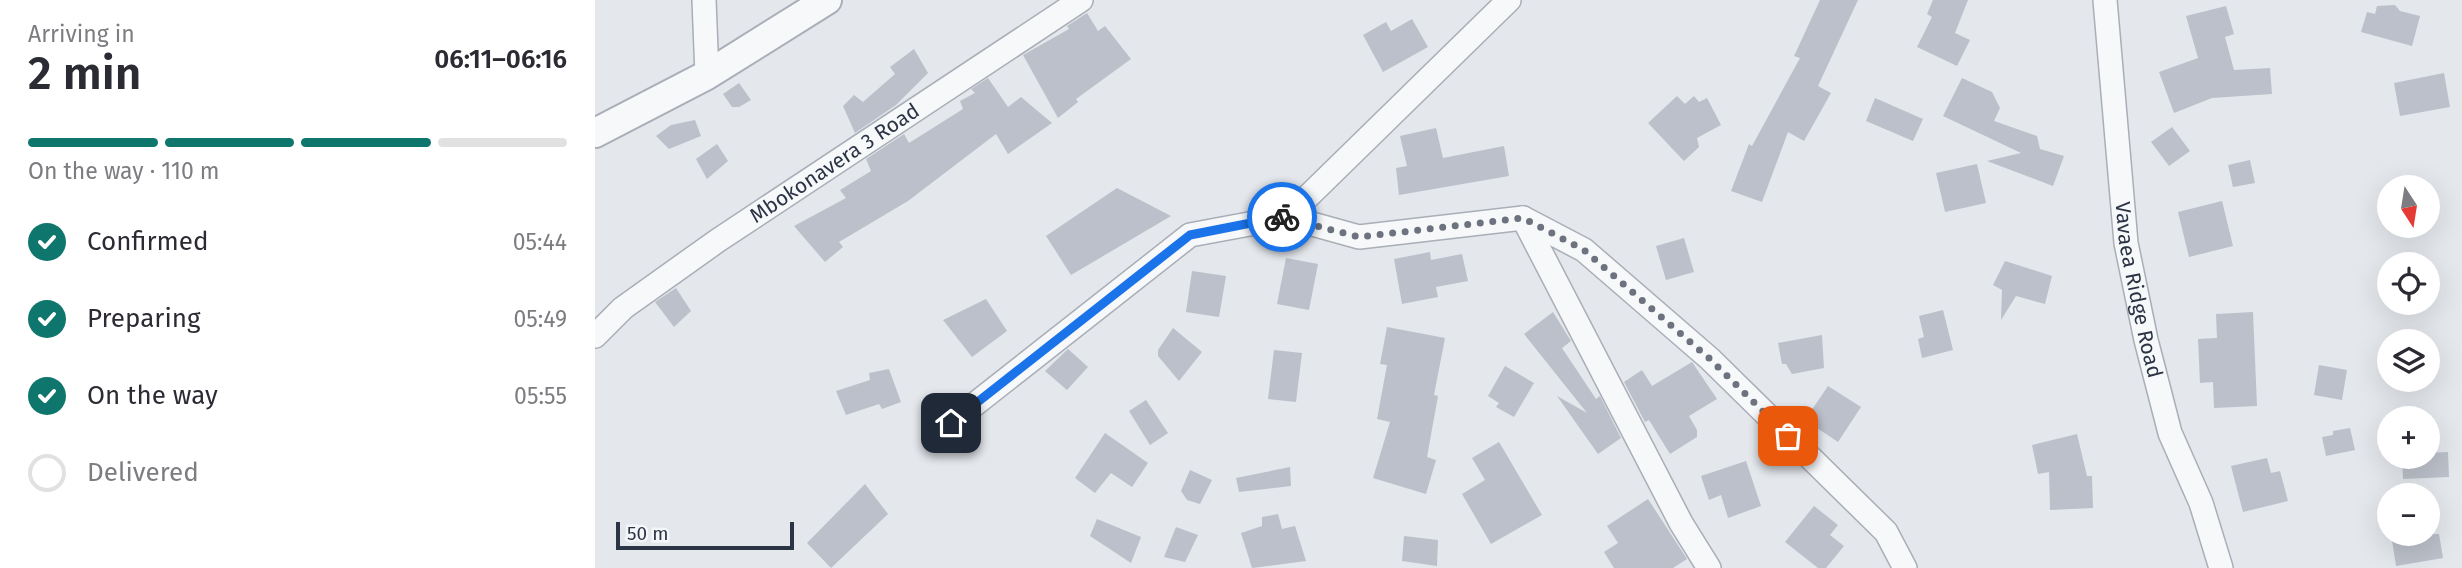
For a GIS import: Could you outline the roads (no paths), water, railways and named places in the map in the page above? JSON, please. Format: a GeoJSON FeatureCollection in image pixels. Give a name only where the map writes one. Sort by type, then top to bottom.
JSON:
{"type":"FeatureCollection","features":[{"type":"Feature","properties":{"kind":"street"},"geometry":{"type":"LineString","coordinates":[[703,0],[707,75]]}},
{"type":"Feature","properties":{"kind":"street"},"geometry":{"type":"LineString","coordinates":[[595,133],[707,75],[827,0]]}},
{"type":"Feature","properties":{"kind":"street","name":"Mbokonavera 3 Road"},"geometry":{"type":"LineString","coordinates":[[595,336],[623,308],[717,241],[1081,0]]}},
{"type":"Feature","properties":{"kind":"street"},"geometry":{"type":"LineString","coordinates":[[1287,217],[1509,0]]}},
{"type":"Feature","properties":{"kind":"street","name":"Vavaea Ridge Road"},"geometry":{"type":"LineString","coordinates":[[2105,0],[2126,243],[2138,304],[2170,433],[2201,503],[2221,568]]}},
{"type":"Feature","properties":{"kind":"street"},"geometry":{"type":"LineString","coordinates":[[951,423],[1190,235],[1287,217],[1359,237],[1523,218],[1584,250],[1710,359],[1886,533],[1905,568]]}},
{"type":"Feature","properties":{"kind":"street"},"geometry":{"type":"LineString","coordinates":[[1523,218],[1675,511],[1709,568]]}}]}
